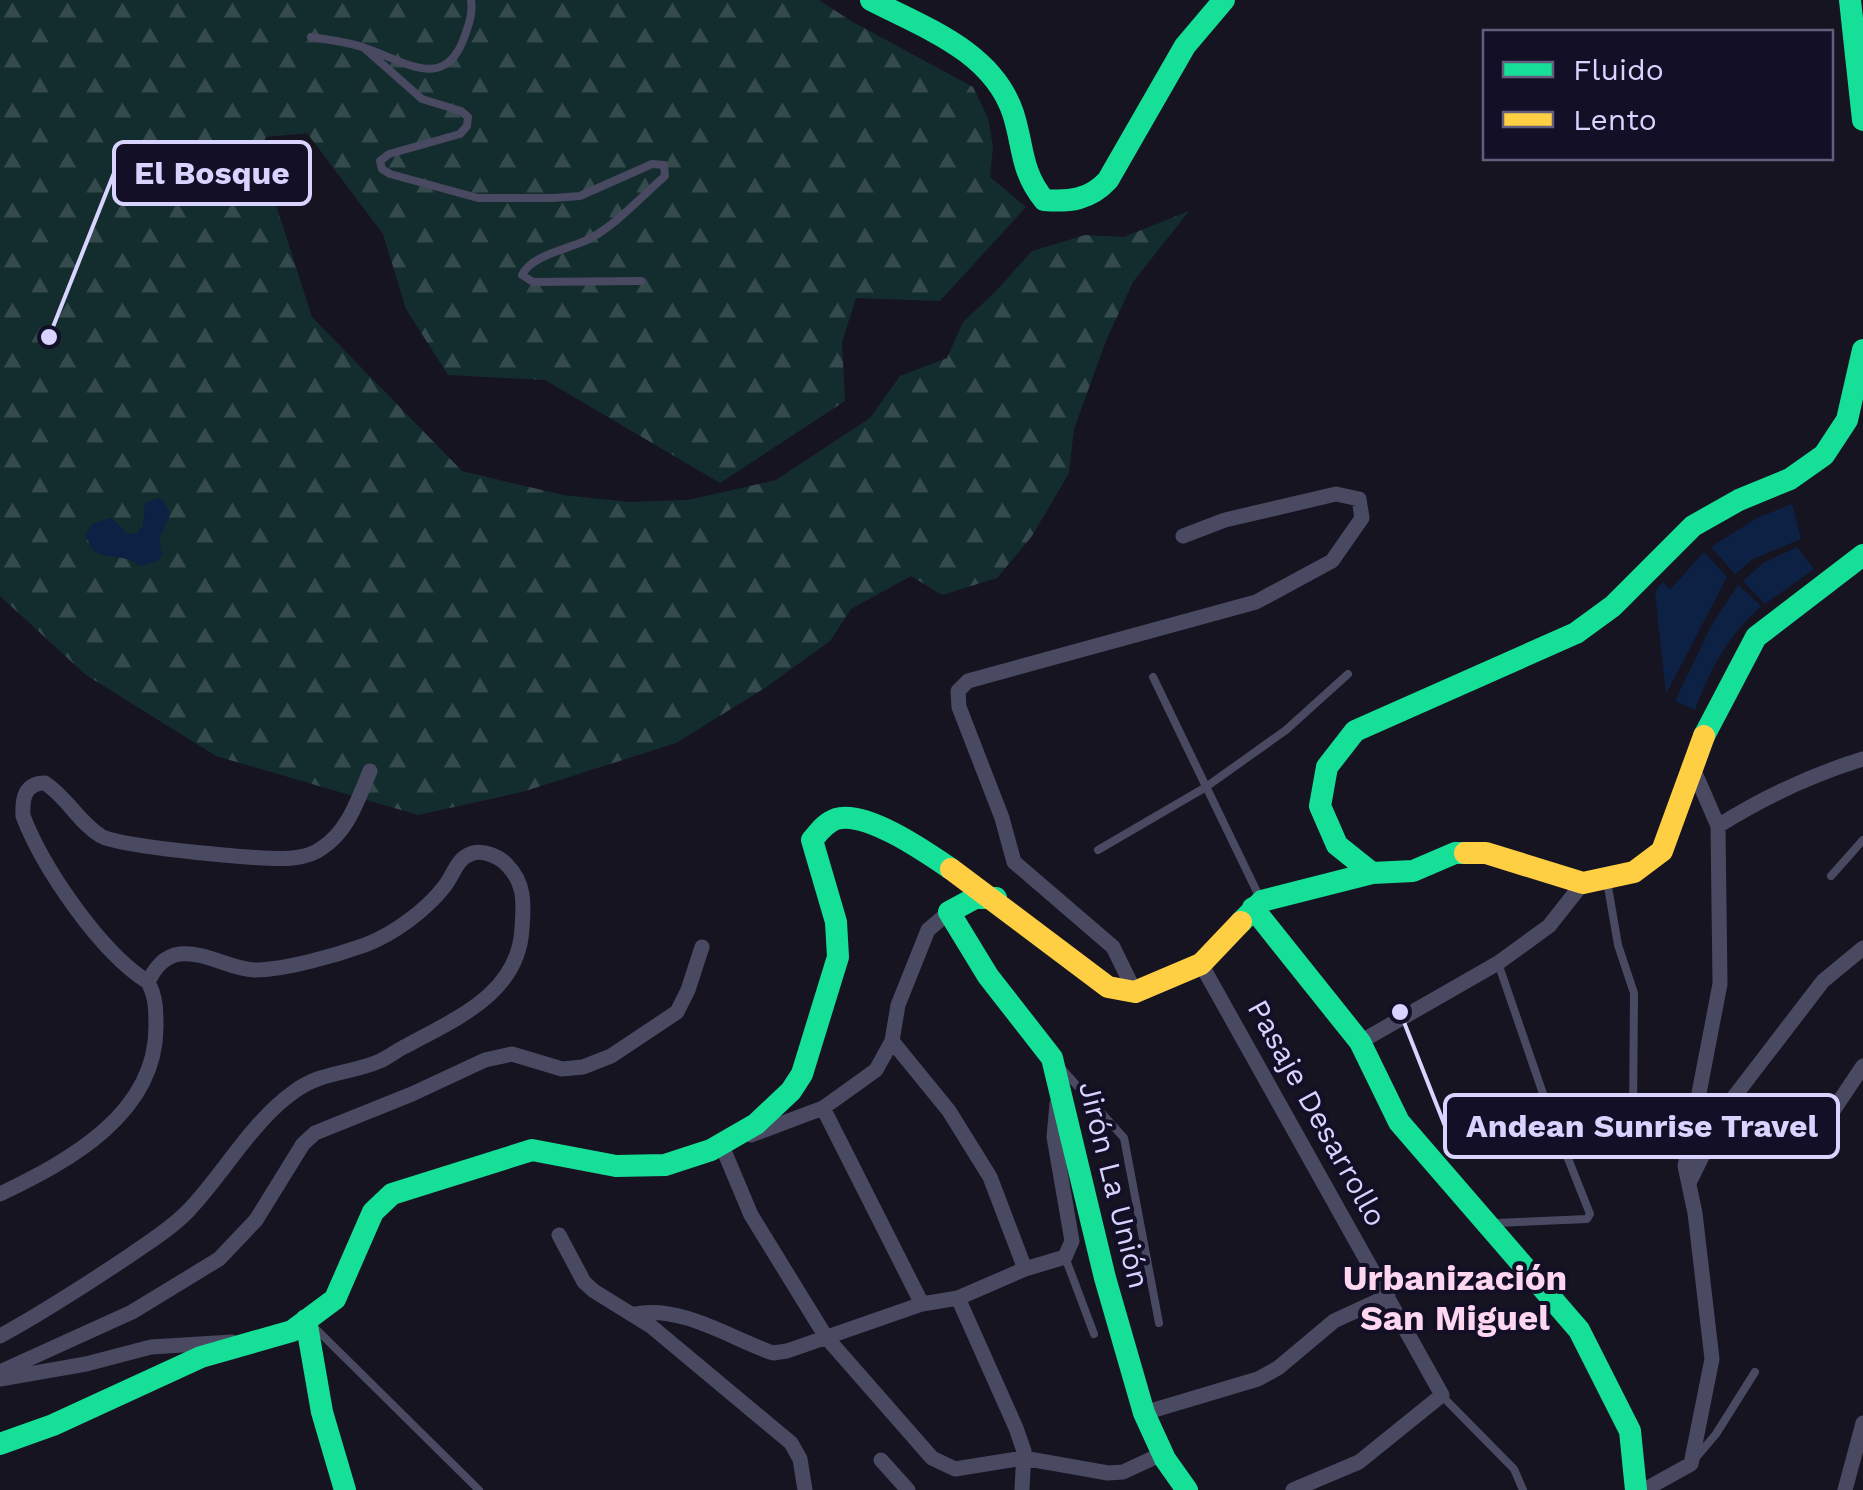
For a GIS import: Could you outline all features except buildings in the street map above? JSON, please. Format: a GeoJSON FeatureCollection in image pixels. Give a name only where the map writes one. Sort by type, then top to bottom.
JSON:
{"type":"FeatureCollection","features":[{"type":"Feature","properties":{"kind":"main road"},"geometry":{"type":"LineString","coordinates":[[870,0],[954,42],[988,68],[1014,114],[1026,179],[1044,200],[1068,202],[1097,191],[1118,164],[1168,73],[1224,0]]}},
{"type":"Feature","properties":{"kind":"main road"},"geometry":{"type":"LineString","coordinates":[[1850,0],[1863,120]]}},
{"type":"Feature","properties":{"kind":"main road"},"geometry":{"type":"LineString","coordinates":[[1372,874],[1337,846],[1320,806],[1327,767],[1355,731],[1576,634],[1613,606],[1693,526],[1738,500],[1790,479],[1824,455],[1847,420],[1863,350]]}},
{"type":"Feature","properties":{"kind":"main road"},"geometry":{"type":"LineString","coordinates":[[0,1444],[53,1425],[201,1357],[292,1331],[335,1300],[373,1212],[392,1194],[532,1150],[617,1168],[650,1168],[722,1146],[783,1101],[802,1075],[839,954],[838,927],[814,858],[812,840],[825,824],[844,818],[868,822],[895,834],[996,898],[1108,987],[1135,992],[1201,964],[1257,904],[1372,874],[1413,871],[1456,852],[1486,853],[1595,880],[1634,872],[1662,851],[1700,744],[1756,637],[1863,556]]}},
{"type":"Feature","properties":{"kind":"main road"},"geometry":{"type":"LineString","coordinates":[[949,912],[975,898],[996,898]]}},
{"type":"Feature","properties":{"kind":"main road"},"geometry":{"type":"LineString","coordinates":[[1257,904],[1360,1042],[1400,1122],[1579,1330],[1630,1431],[1636,1490]]}},
{"type":"Feature","properties":{"kind":"main road","name":"Jirón La Unión"},"geometry":{"type":"LineString","coordinates":[[949,912],[988,976],[1052,1058],[1105,1278],[1144,1413],[1162,1454],[1187,1490]]}},
{"type":"Feature","properties":{"kind":"main road"},"geometry":{"type":"LineString","coordinates":[[306,1320],[322,1412],[345,1490]]}},
{"type":"Feature","properties":{"kind":"street"},"geometry":{"type":"LineString","coordinates":[[1135,992],[1113,947],[1014,862],[1002,818],[959,708],[958,692],[968,680],[1256,602],[1332,562],[1362,518],[1363,509],[1359,500],[1336,494],[1225,520],[1183,536]]}},
{"type":"Feature","properties":{"kind":"street"},"geometry":{"type":"LineString","coordinates":[[1718,826],[1758,801],[1863,758]]}},
{"type":"Feature","properties":{"kind":"street"},"geometry":{"type":"LineString","coordinates":[[1644,1490],[1692,1464],[1712,1359],[1695,1212],[1685,1166],[1720,984],[1718,826],[1692,766]]}},
{"type":"Feature","properties":{"kind":"street"},"geometry":{"type":"LineString","coordinates":[[0,1194],[67,1158],[132,1105],[150,1070],[156,1041],[156,1007],[148,982],[112,956],[68,894],[22,816],[27,788],[45,783],[103,837],[128,844],[294,858],[318,852],[334,839],[350,817],[370,771]]}},
{"type":"Feature","properties":{"kind":"street"},"geometry":{"type":"LineString","coordinates":[[0,1336],[104,1272],[188,1212],[274,1108],[295,1090],[325,1074],[380,1061],[454,1022],[488,998],[522,938],[524,900],[520,880],[504,860],[485,852],[472,853],[458,862],[446,885],[432,900],[368,944],[252,970],[182,953],[156,967],[148,982]]}},
{"type":"Feature","properties":{"kind":"street"},"geometry":{"type":"LineString","coordinates":[[1360,1042],[1498,962],[1549,926],[1595,880]]}},
{"type":"Feature","properties":{"kind":"street"},"geometry":{"type":"LineString","coordinates":[[949,912],[928,930],[898,1005],[892,1041],[876,1070],[824,1108],[722,1146],[751,1215],[826,1337],[943,1466],[955,1469],[1023,1458],[1108,1473],[1123,1472],[1162,1454]]}},
{"type":"Feature","properties":{"kind":"street"},"geometry":{"type":"LineString","coordinates":[[0,1375],[132,1312],[220,1258],[256,1220],[303,1144],[315,1132],[485,1060],[512,1054],[562,1070],[611,1056],[676,1012],[702,947]]}},
{"type":"Feature","properties":{"kind":"street"},"geometry":{"type":"LineString","coordinates":[[1689,1183],[1727,1106],[1824,980],[1863,948]]}},
{"type":"Feature","properties":{"kind":"street","name":"Pasaje Desarrollo"},"geometry":{"type":"LineString","coordinates":[[1201,964],[1442,1395]]}},
{"type":"Feature","properties":{"kind":"street"},"geometry":{"type":"LineString","coordinates":[[892,1041],[949,1111],[980,1160],[1024,1269]]}},
{"type":"Feature","properties":{"kind":"street"},"geometry":{"type":"LineString","coordinates":[[1814,1139],[1863,1066]]}},
{"type":"Feature","properties":{"kind":"street"},"geometry":{"type":"LineString","coordinates":[[635,1314],[682,1316],[773,1353],[922,1304],[958,1298],[1024,1269],[1064,1257],[1072,1241],[1054,1137],[1058,1084]]}},
{"type":"Feature","properties":{"kind":"street"},"geometry":{"type":"LineString","coordinates":[[824,1108],[922,1304]]}},
{"type":"Feature","properties":{"kind":"street"},"geometry":{"type":"LineString","coordinates":[[560,1235],[584,1282],[635,1314],[790,1443],[800,1459],[805,1490]]}},
{"type":"Feature","properties":{"kind":"street"},"geometry":{"type":"LineString","coordinates":[[1144,1413],[1258,1379],[1278,1368],[1334,1321],[1388,1296]]}},
{"type":"Feature","properties":{"kind":"street"},"geometry":{"type":"LineString","coordinates":[[958,1298],[1016,1428],[1023,1458],[1022,1490]]}},
{"type":"Feature","properties":{"kind":"street"},"geometry":{"type":"LineString","coordinates":[[0,1375],[86,1364],[151,1347],[214,1341],[251,1344]]}},
{"type":"Feature","properties":{"kind":"street"},"geometry":{"type":"LineString","coordinates":[[1293,1490],[1359,1462],[1442,1395]]}},
{"type":"Feature","properties":{"kind":"street"},"geometry":{"type":"LineString","coordinates":[[1846,1490],[1863,1423]]}},
{"type":"Feature","properties":{"kind":"street"},"geometry":{"type":"LineString","coordinates":[[882,1460],[908,1490]]}},
{"type":"Feature","properties":{"kind":"lane"},"geometry":{"type":"LineString","coordinates":[[311,37],[363,46],[412,67],[430,70],[449,64],[460,50],[473,12],[472,0]]}},
{"type":"Feature","properties":{"kind":"lane"},"geometry":{"type":"LineString","coordinates":[[363,46],[422,99],[461,111],[468,117],[460,134],[389,154],[380,162],[390,174],[478,198],[554,198],[580,196],[652,164],[664,165],[666,176],[595,236],[539,260],[525,268],[522,275],[534,282],[641,281]]}},
{"type":"Feature","properties":{"kind":"lane"},"geometry":{"type":"LineString","coordinates":[[1098,850],[1206,787],[1286,730],[1348,674]]}},
{"type":"Feature","properties":{"kind":"lane"},"geometry":{"type":"LineString","coordinates":[[1153,676],[1257,904]]}},
{"type":"Feature","properties":{"kind":"lane"},"geometry":{"type":"LineString","coordinates":[[1831,876],[1863,840]]}},
{"type":"Feature","properties":{"kind":"lane"},"geometry":{"type":"LineString","coordinates":[[1595,880],[1634,994],[1633,1118]]}},
{"type":"Feature","properties":{"kind":"lane"},"geometry":{"type":"LineString","coordinates":[[1486,1223],[1587,1219],[1589,1208],[1548,1108],[1498,962]]}},
{"type":"Feature","properties":{"kind":"lane"},"geometry":{"type":"LineString","coordinates":[[1052,1058],[1124,1138],[1159,1323]]}},
{"type":"Feature","properties":{"kind":"lane"},"geometry":{"type":"LineString","coordinates":[[1064,1257],[1094,1334]]}},
{"type":"Feature","properties":{"kind":"lane"},"geometry":{"type":"LineString","coordinates":[[306,1320],[479,1490]]}},
{"type":"Feature","properties":{"kind":"lane"},"geometry":{"type":"LineString","coordinates":[[1692,1464],[1755,1372]]}},
{"type":"Feature","properties":{"kind":"lane"},"geometry":{"type":"LineString","coordinates":[[1442,1395],[1514,1469],[1524,1490]]}},
{"type":"Feature","properties":{"kind":"green space"},"geometry":{"type":"Polygon","coordinates":[[[0,0],[819,0],[973,87],[988,118],[993,147],[990,177],[1026,207],[940,301],[856,298],[842,342],[845,401],[720,483],[545,380],[448,375],[406,309],[383,234],[307,133],[266,137],[248,172],[276,205],[312,317],[462,471],[563,495],[630,502],[688,500],[776,480],[870,418],[900,376],[947,358],[963,322],[1032,251],[1085,235],[1124,237],[1189,211],[1133,282],[1106,341],[1074,429],[1069,473],[1032,536],[997,578],[942,595],[911,576],[851,609],[830,641],[765,688],[676,743],[522,792],[418,815],[216,756],[86,675],[0,596],[0,0]]]}},
{"type":"Feature","properties":{"kind":"water"},"geometry":{"type":"Polygon","coordinates":[[[159,498],[170,514],[159,540],[162,554],[157,561],[140,566],[91,548],[86,535],[92,524],[111,518],[127,533],[136,534],[143,526],[145,503],[159,498]]]}},
{"type":"Feature","properties":{"kind":"water"},"geometry":{"type":"Polygon","coordinates":[[[1792,504],[1801,539],[1753,559],[1735,574],[1711,547],[1757,518],[1792,504]]]}},
{"type":"Feature","properties":{"kind":"water"},"geometry":{"type":"Polygon","coordinates":[[[1797,547],[1814,569],[1765,604],[1743,581],[1763,563],[1797,547]]]}},
{"type":"Feature","properties":{"kind":"water"},"geometry":{"type":"Polygon","coordinates":[[[1704,552],[1727,577],[1666,694],[1655,592],[1663,582],[1670,590],[1704,552]]]}},
{"type":"Feature","properties":{"kind":"water"},"geometry":{"type":"Polygon","coordinates":[[[1738,585],[1761,606],[1721,654],[1695,710],[1675,701],[1711,626],[1738,585]]]}},
{"type":"Feature","properties":{"kind":"traffic: fast"},"geometry":{"type":"LineString","coordinates":[[871,0],[954,44],[990,73],[1013,113],[1031,179],[1044,200],[1053,201],[1086,196],[1108,180],[1185,46],[1224,0]]}},
{"type":"Feature","properties":{"kind":"traffic: fast"},"geometry":{"type":"LineString","coordinates":[[1850,0],[1863,120]]}},
{"type":"Feature","properties":{"kind":"traffic: fast"},"geometry":{"type":"LineString","coordinates":[[1465,853],[1455,853],[1413,871],[1372,873],[1337,845],[1320,806],[1327,767],[1355,731],[1576,633],[1613,606],[1693,526],[1739,500],[1790,479],[1824,455],[1847,420],[1863,350]]}},
{"type":"Feature","properties":{"kind":"traffic: fast"},"geometry":{"type":"LineString","coordinates":[[1704,736],[1756,637],[1863,555]]}},
{"type":"Feature","properties":{"kind":"traffic: fast"},"geometry":{"type":"LineString","coordinates":[[0,1444],[53,1425],[201,1357],[292,1331],[335,1299],[373,1212],[392,1194],[532,1150],[616,1166],[665,1165],[711,1150],[756,1124],[791,1091],[802,1074],[838,957],[836,922],[812,840],[825,825],[849,818],[879,826],[951,869]]}},
{"type":"Feature","properties":{"kind":"traffic: fast"},"geometry":{"type":"LineString","coordinates":[[1241,922],[1262,901],[1372,873]]}},
{"type":"Feature","properties":{"kind":"traffic: fast"},"geometry":{"type":"LineString","coordinates":[[996,898],[975,898],[949,912],[988,976],[1052,1058],[1105,1278],[1144,1413],[1165,1459],[1187,1490]]}},
{"type":"Feature","properties":{"kind":"traffic: fast"},"geometry":{"type":"LineString","coordinates":[[1253,908],[1360,1042],[1399,1122],[1579,1330],[1630,1431],[1636,1490]]}},
{"type":"Feature","properties":{"kind":"traffic: fast"},"geometry":{"type":"LineString","coordinates":[[306,1320],[322,1412],[345,1490]]}},
{"type":"Feature","properties":{"kind":"traffic: slow"},"geometry":{"type":"LineString","coordinates":[[1465,853],[1486,853],[1583,883],[1634,872],[1662,851],[1704,736]]}},
{"type":"Feature","properties":{"kind":"traffic: slow"},"geometry":{"type":"LineString","coordinates":[[951,869],[1108,987],[1135,992],[1201,964],[1241,922]]}},
{"type":"Feature","properties":{"kind":"place","name":"El Bosque"},"geometry":{"type":"Point","coordinates":[49,337]}},
{"type":"Feature","properties":{"kind":"place","name":"Andean Sunrise Travel"},"geometry":{"type":"Point","coordinates":[1400,1012]}},
{"type":"Feature","properties":{"kind":"district","name":"Urbanización San Miguel"},"geometry":{"type":"Point","coordinates":[1455,1298]}}]}
